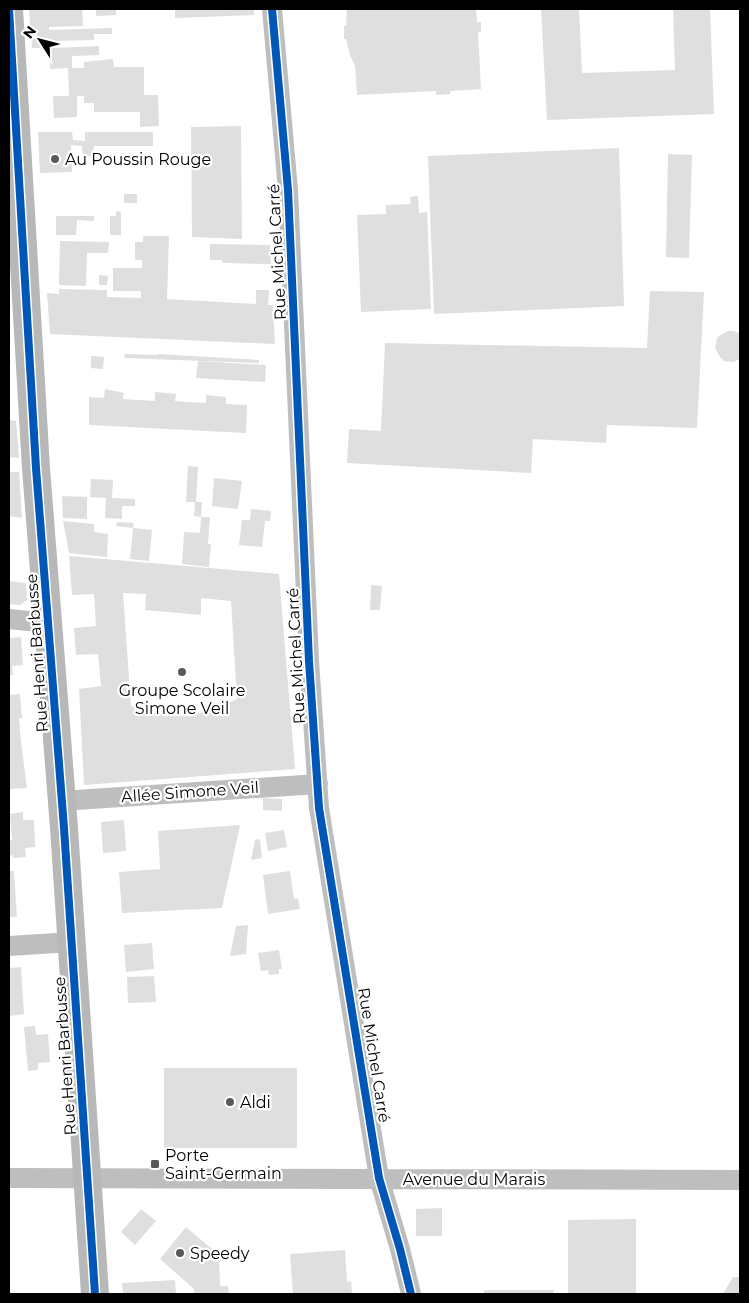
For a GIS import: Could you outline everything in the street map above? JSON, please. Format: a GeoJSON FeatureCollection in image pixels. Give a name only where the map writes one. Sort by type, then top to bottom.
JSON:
{"type":"FeatureCollection","features":[{"type":"Feature","properties":{"kind":"street","name":"Rue Henri Barbusse"},"geometry":{"type":"LineString","coordinates":[[9,9],[36,458],[72,942],[95,1294]]}},
{"type":"Feature","properties":{"kind":"street","name":"Rue Michel Carré"},"geometry":{"type":"LineString","coordinates":[[272,9],[288,190],[309,661],[319,808],[379,1178],[412,1294]]}},
{"type":"Feature","properties":{"kind":"street"},"geometry":{"type":"LineString","coordinates":[[9,619],[48,623]]}},
{"type":"Feature","properties":{"kind":"street","name":"Allée Simone Veil"},"geometry":{"type":"LineString","coordinates":[[62,801],[318,784]]}},
{"type":"Feature","properties":{"kind":"street"},"geometry":{"type":"LineString","coordinates":[[9,946],[72,942]]}},
{"type":"Feature","properties":{"kind":"street","name":"Avenue du Marais"},"geometry":{"type":"LineString","coordinates":[[9,1178],[740,1180]]}},
{"type":"Feature","properties":{"kind":"building"},"geometry":{"type":"Polygon","coordinates":[[[29,9],[82,10],[83,26],[49,27],[49,30],[112,28],[112,34],[94,34],[94,40],[52,41],[52,48],[99,46],[99,55],[72,56],[72,68],[84,68],[84,62],[113,59],[114,67],[144,67],[144,95],[158,95],[159,126],[140,127],[140,112],[94,112],[94,103],[84,103],[84,96],[77,96],[77,117],[54,118],[53,96],[69,96],[68,68],[50,69],[49,48],[32,48],[29,9]]]}},
{"type":"Feature","properties":{"kind":"building"},"geometry":{"type":"Polygon","coordinates":[[[96,9],[116,9],[116,15],[96,16],[96,9]]]}},
{"type":"Feature","properties":{"kind":"building"},"geometry":{"type":"Polygon","coordinates":[[[175,9],[254,9],[254,15],[175,18],[175,9]]]}},
{"type":"Feature","properties":{"kind":"building"},"geometry":{"type":"Polygon","coordinates":[[[347,9],[476,9],[477,22],[481,22],[481,32],[478,32],[481,89],[450,91],[450,94],[436,95],[436,91],[357,95],[355,66],[346,39],[344,39],[347,9]]]}},
{"type":"Feature","properties":{"kind":"building"},"geometry":{"type":"Polygon","coordinates":[[[541,9],[579,9],[582,73],[675,70],[673,9],[710,9],[714,114],[547,120],[541,9]]]}},
{"type":"Feature","properties":{"kind":"building"},"geometry":{"type":"Polygon","coordinates":[[[241,126],[242,239],[192,237],[191,127],[241,126]]]}},
{"type":"Feature","properties":{"kind":"building"},"geometry":{"type":"Polygon","coordinates":[[[38,132],[72,132],[73,140],[85,141],[85,132],[153,132],[153,146],[94,146],[92,156],[83,156],[82,146],[71,145],[72,172],[40,173],[38,132]]]}},
{"type":"Feature","properties":{"kind":"building"},"geometry":{"type":"Polygon","coordinates":[[[619,148],[624,306],[434,314],[428,156],[619,148]]]}},
{"type":"Feature","properties":{"kind":"building"},"geometry":{"type":"Polygon","coordinates":[[[668,154],[692,155],[689,258],[666,257],[668,154]]]}},
{"type":"Feature","properties":{"kind":"building"},"geometry":{"type":"Polygon","coordinates":[[[124,194],[137,194],[137,203],[124,203],[124,194]]]}},
{"type":"Feature","properties":{"kind":"building"},"geometry":{"type":"Polygon","coordinates":[[[418,196],[419,213],[427,212],[431,309],[361,312],[357,215],[386,214],[386,205],[411,204],[410,197],[418,196]]]}},
{"type":"Feature","properties":{"kind":"building"},"geometry":{"type":"Polygon","coordinates":[[[116,211],[121,212],[121,235],[110,235],[110,216],[116,216],[116,211]]]}},
{"type":"Feature","properties":{"kind":"building"},"geometry":{"type":"Polygon","coordinates":[[[56,216],[94,216],[94,221],[77,220],[76,235],[56,235],[56,216]]]}},
{"type":"Feature","properties":{"kind":"building"},"geometry":{"type":"Polygon","coordinates":[[[143,236],[169,236],[167,299],[256,304],[256,290],[269,290],[268,305],[273,305],[275,344],[50,334],[47,293],[59,294],[59,289],[107,290],[107,297],[141,298],[141,291],[113,291],[113,268],[142,268],[142,260],[135,260],[135,242],[143,242],[143,236]]]}},
{"type":"Feature","properties":{"kind":"building"},"geometry":{"type":"Polygon","coordinates":[[[60,241],[109,242],[108,253],[87,253],[86,286],[59,285],[60,241]]]}},
{"type":"Feature","properties":{"kind":"building"},"geometry":{"type":"Polygon","coordinates":[[[210,244],[270,245],[271,264],[222,263],[222,260],[210,260],[210,244]]]}},
{"type":"Feature","properties":{"kind":"building"},"geometry":{"type":"Polygon","coordinates":[[[99,275],[108,276],[107,285],[99,285],[99,275]]]}},
{"type":"Feature","properties":{"kind":"building"},"geometry":{"type":"Polygon","coordinates":[[[650,291],[704,292],[697,428],[607,425],[606,443],[533,439],[531,473],[347,463],[349,429],[381,431],[385,343],[647,348],[650,291]]]}},
{"type":"Feature","properties":{"kind":"building"},"geometry":{"type":"Polygon","coordinates":[[[728,331],[740,334],[740,359],[733,362],[724,361],[715,348],[719,336],[728,331]]]}},
{"type":"Feature","properties":{"kind":"building"},"geometry":{"type":"Polygon","coordinates":[[[125,354],[259,360],[259,363],[124,358],[125,354]]]}},
{"type":"Feature","properties":{"kind":"building"},"geometry":{"type":"Polygon","coordinates":[[[91,356],[104,357],[103,369],[91,368],[91,356]]]}},
{"type":"Feature","properties":{"kind":"building"},"geometry":{"type":"Polygon","coordinates":[[[198,361],[266,365],[265,382],[196,378],[198,361]]]}},
{"type":"Feature","properties":{"kind":"building"},"geometry":{"type":"Polygon","coordinates":[[[105,389],[124,393],[123,399],[155,401],[155,392],[176,394],[175,401],[206,403],[206,395],[226,397],[226,404],[247,405],[246,433],[89,425],[89,397],[104,398],[105,389]]]}},
{"type":"Feature","properties":{"kind":"building"},"geometry":{"type":"Polygon","coordinates":[[[9,420],[16,421],[19,458],[9,457],[9,420]]]}},
{"type":"Feature","properties":{"kind":"building"},"geometry":{"type":"Polygon","coordinates":[[[188,466],[198,467],[196,502],[186,502],[188,466]]]}},
{"type":"Feature","properties":{"kind":"building"},"geometry":{"type":"Polygon","coordinates":[[[9,472],[19,472],[22,518],[9,516],[9,472]]]}},
{"type":"Feature","properties":{"kind":"building"},"geometry":{"type":"Polygon","coordinates":[[[214,478],[242,481],[238,509],[212,506],[214,478]]]}},
{"type":"Feature","properties":{"kind":"building"},"geometry":{"type":"Polygon","coordinates":[[[91,479],[113,480],[112,498],[135,499],[135,506],[122,506],[122,519],[105,518],[106,498],[90,497],[91,479]]]}},
{"type":"Feature","properties":{"kind":"building"},"geometry":{"type":"Polygon","coordinates":[[[62,496],[87,497],[87,519],[63,518],[62,496]]]}},
{"type":"Feature","properties":{"kind":"building"},"geometry":{"type":"Polygon","coordinates":[[[195,502],[202,502],[201,517],[194,516],[195,502]]]}},
{"type":"Feature","properties":{"kind":"building"},"geometry":{"type":"Polygon","coordinates":[[[251,509],[271,511],[270,521],[265,521],[262,547],[239,545],[242,520],[250,520],[251,509]]]}},
{"type":"Feature","properties":{"kind":"building"},"geometry":{"type":"Polygon","coordinates":[[[201,517],[210,517],[208,544],[211,544],[209,567],[182,564],[184,532],[200,533],[201,517]]]}},
{"type":"Feature","properties":{"kind":"building"},"geometry":{"type":"Polygon","coordinates":[[[63,521],[94,524],[94,532],[108,534],[107,557],[69,553],[63,521]]]}},
{"type":"Feature","properties":{"kind":"building"},"geometry":{"type":"Polygon","coordinates":[[[117,522],[134,523],[133,528],[116,526],[117,522]]]}},
{"type":"Feature","properties":{"kind":"building"},"geometry":{"type":"Polygon","coordinates":[[[133,528],[152,530],[149,561],[130,559],[133,528]]]}},
{"type":"Feature","properties":{"kind":"building","name":"Groupe Scolaire Simone Veil"},"geometry":{"type":"Polygon","coordinates":[[[69,556],[279,574],[295,769],[84,785],[79,689],[101,686],[98,654],[76,655],[74,628],[96,626],[94,594],[72,595],[69,556]],[[123,593],[131,706],[165,716],[189,716],[217,708],[237,699],[231,601],[201,598],[201,615],[145,610],[146,594],[123,593]]]}},
{"type":"Feature","properties":{"kind":"building"},"geometry":{"type":"Polygon","coordinates":[[[9,581],[26,583],[27,600],[20,605],[9,604],[9,581]]]}},
{"type":"Feature","properties":{"kind":"building"},"geometry":{"type":"Polygon","coordinates":[[[371,585],[382,586],[380,610],[370,610],[371,585]]]}},
{"type":"Feature","properties":{"kind":"building"},"geometry":{"type":"Polygon","coordinates":[[[21,637],[23,665],[12,666],[13,675],[9,675],[9,638],[21,637]]]}},
{"type":"Feature","properties":{"kind":"building"},"geometry":{"type":"Polygon","coordinates":[[[20,694],[22,718],[19,718],[27,788],[9,789],[9,695],[20,694]]]}},
{"type":"Feature","properties":{"kind":"building"},"geometry":{"type":"Polygon","coordinates":[[[263,798],[282,799],[282,811],[263,810],[263,798]]]}},
{"type":"Feature","properties":{"kind":"building"},"geometry":{"type":"Polygon","coordinates":[[[23,812],[23,820],[34,820],[35,847],[25,848],[26,857],[13,858],[13,855],[9,856],[9,840],[12,840],[10,814],[23,812]]]}},
{"type":"Feature","properties":{"kind":"building"},"geometry":{"type":"Polygon","coordinates":[[[124,820],[126,851],[103,853],[101,822],[124,820]]]}},
{"type":"Feature","properties":{"kind":"building"},"geometry":{"type":"Polygon","coordinates":[[[240,825],[222,908],[122,913],[119,872],[160,869],[158,831],[240,825]]]}},
{"type":"Feature","properties":{"kind":"building"},"geometry":{"type":"Polygon","coordinates":[[[284,830],[287,847],[268,851],[265,833],[284,830]]]}},
{"type":"Feature","properties":{"kind":"building"},"geometry":{"type":"Polygon","coordinates":[[[260,839],[262,858],[251,860],[255,840],[260,839]]]}},
{"type":"Feature","properties":{"kind":"building"},"geometry":{"type":"Polygon","coordinates":[[[9,871],[14,871],[17,917],[9,917],[9,871]]]}},
{"type":"Feature","properties":{"kind":"building"},"geometry":{"type":"Polygon","coordinates":[[[290,871],[294,899],[298,899],[300,909],[268,914],[263,875],[290,871]]]}},
{"type":"Feature","properties":{"kind":"building"},"geometry":{"type":"Polygon","coordinates":[[[248,925],[246,954],[230,956],[236,926],[248,925]]]}},
{"type":"Feature","properties":{"kind":"building"},"geometry":{"type":"Polygon","coordinates":[[[152,943],[154,969],[126,972],[124,945],[152,943]]]}},
{"type":"Feature","properties":{"kind":"building"},"geometry":{"type":"Polygon","coordinates":[[[279,950],[282,969],[279,969],[279,974],[269,975],[268,970],[261,971],[258,953],[279,950]]]}},
{"type":"Feature","properties":{"kind":"building"},"geometry":{"type":"Polygon","coordinates":[[[21,967],[24,1014],[9,1016],[9,968],[21,967]]]}},
{"type":"Feature","properties":{"kind":"building"},"geometry":{"type":"Polygon","coordinates":[[[154,976],[156,1002],[128,1003],[127,977],[154,976]]]}},
{"type":"Feature","properties":{"kind":"building"},"geometry":{"type":"Polygon","coordinates":[[[35,1026],[36,1035],[48,1034],[50,1062],[38,1063],[38,1070],[28,1071],[24,1027],[35,1026]]]}},
{"type":"Feature","properties":{"kind":"building","name":"Aldi"},"geometry":{"type":"Polygon","coordinates":[[[164,1068],[297,1068],[297,1148],[164,1148],[164,1068]]]}},
{"type":"Feature","properties":{"kind":"building"},"geometry":{"type":"Polygon","coordinates":[[[442,1208],[442,1236],[416,1236],[416,1209],[442,1208]]]}},
{"type":"Feature","properties":{"kind":"building"},"geometry":{"type":"Polygon","coordinates":[[[141,1209],[156,1221],[135,1245],[121,1232],[141,1209]]]}},
{"type":"Feature","properties":{"kind":"building"},"geometry":{"type":"Polygon","coordinates":[[[636,1219],[636,1294],[568,1294],[568,1220],[636,1219]]]}},
{"type":"Feature","properties":{"kind":"building"},"geometry":{"type":"Polygon","coordinates":[[[186,1227],[219,1255],[220,1286],[228,1286],[229,1294],[195,1294],[194,1289],[160,1259],[186,1227]]]}},
{"type":"Feature","properties":{"kind":"building"},"geometry":{"type":"Polygon","coordinates":[[[345,1250],[347,1282],[351,1281],[352,1294],[293,1294],[290,1254],[345,1250]]]}},
{"type":"Feature","properties":{"kind":"building"},"geometry":{"type":"Polygon","coordinates":[[[733,1277],[740,1277],[740,1294],[723,1294],[733,1277]]]}},
{"type":"Feature","properties":{"kind":"building"},"geometry":{"type":"Polygon","coordinates":[[[175,1280],[176,1294],[123,1294],[122,1283],[175,1280]]]}},
{"type":"Feature","properties":{"kind":"building"},"geometry":{"type":"Polygon","coordinates":[[[484,1290],[554,1290],[553,1294],[484,1294],[484,1290]]]}},
{"type":"Feature","properties":{"kind":"cycle path"},"geometry":{"type":"LineString","coordinates":[[9,9],[36,468],[64,828],[95,1294]]}},
{"type":"Feature","properties":{"kind":"cycle path"},"geometry":{"type":"LineString","coordinates":[[272,9],[288,190],[309,661],[319,808],[379,1178],[411,1294]]}},
{"type":"Feature","properties":{"kind":"place","name":"Au Poussin Rouge"},"geometry":{"type":"Point","coordinates":[55,159]}},
{"type":"Feature","properties":{"kind":"place","name":"Groupe Scolaire Simone Veil"},"geometry":{"type":"Point","coordinates":[182,672]}},
{"type":"Feature","properties":{"kind":"place","name":"Aldi"},"geometry":{"type":"Point","coordinates":[230,1102]}},
{"type":"Feature","properties":{"kind":"place","name":"Porte Saint-Germain"},"geometry":{"type":"Point","coordinates":[155,1164]}},
{"type":"Feature","properties":{"kind":"place","name":"Speedy"},"geometry":{"type":"Point","coordinates":[180,1253]}}]}
